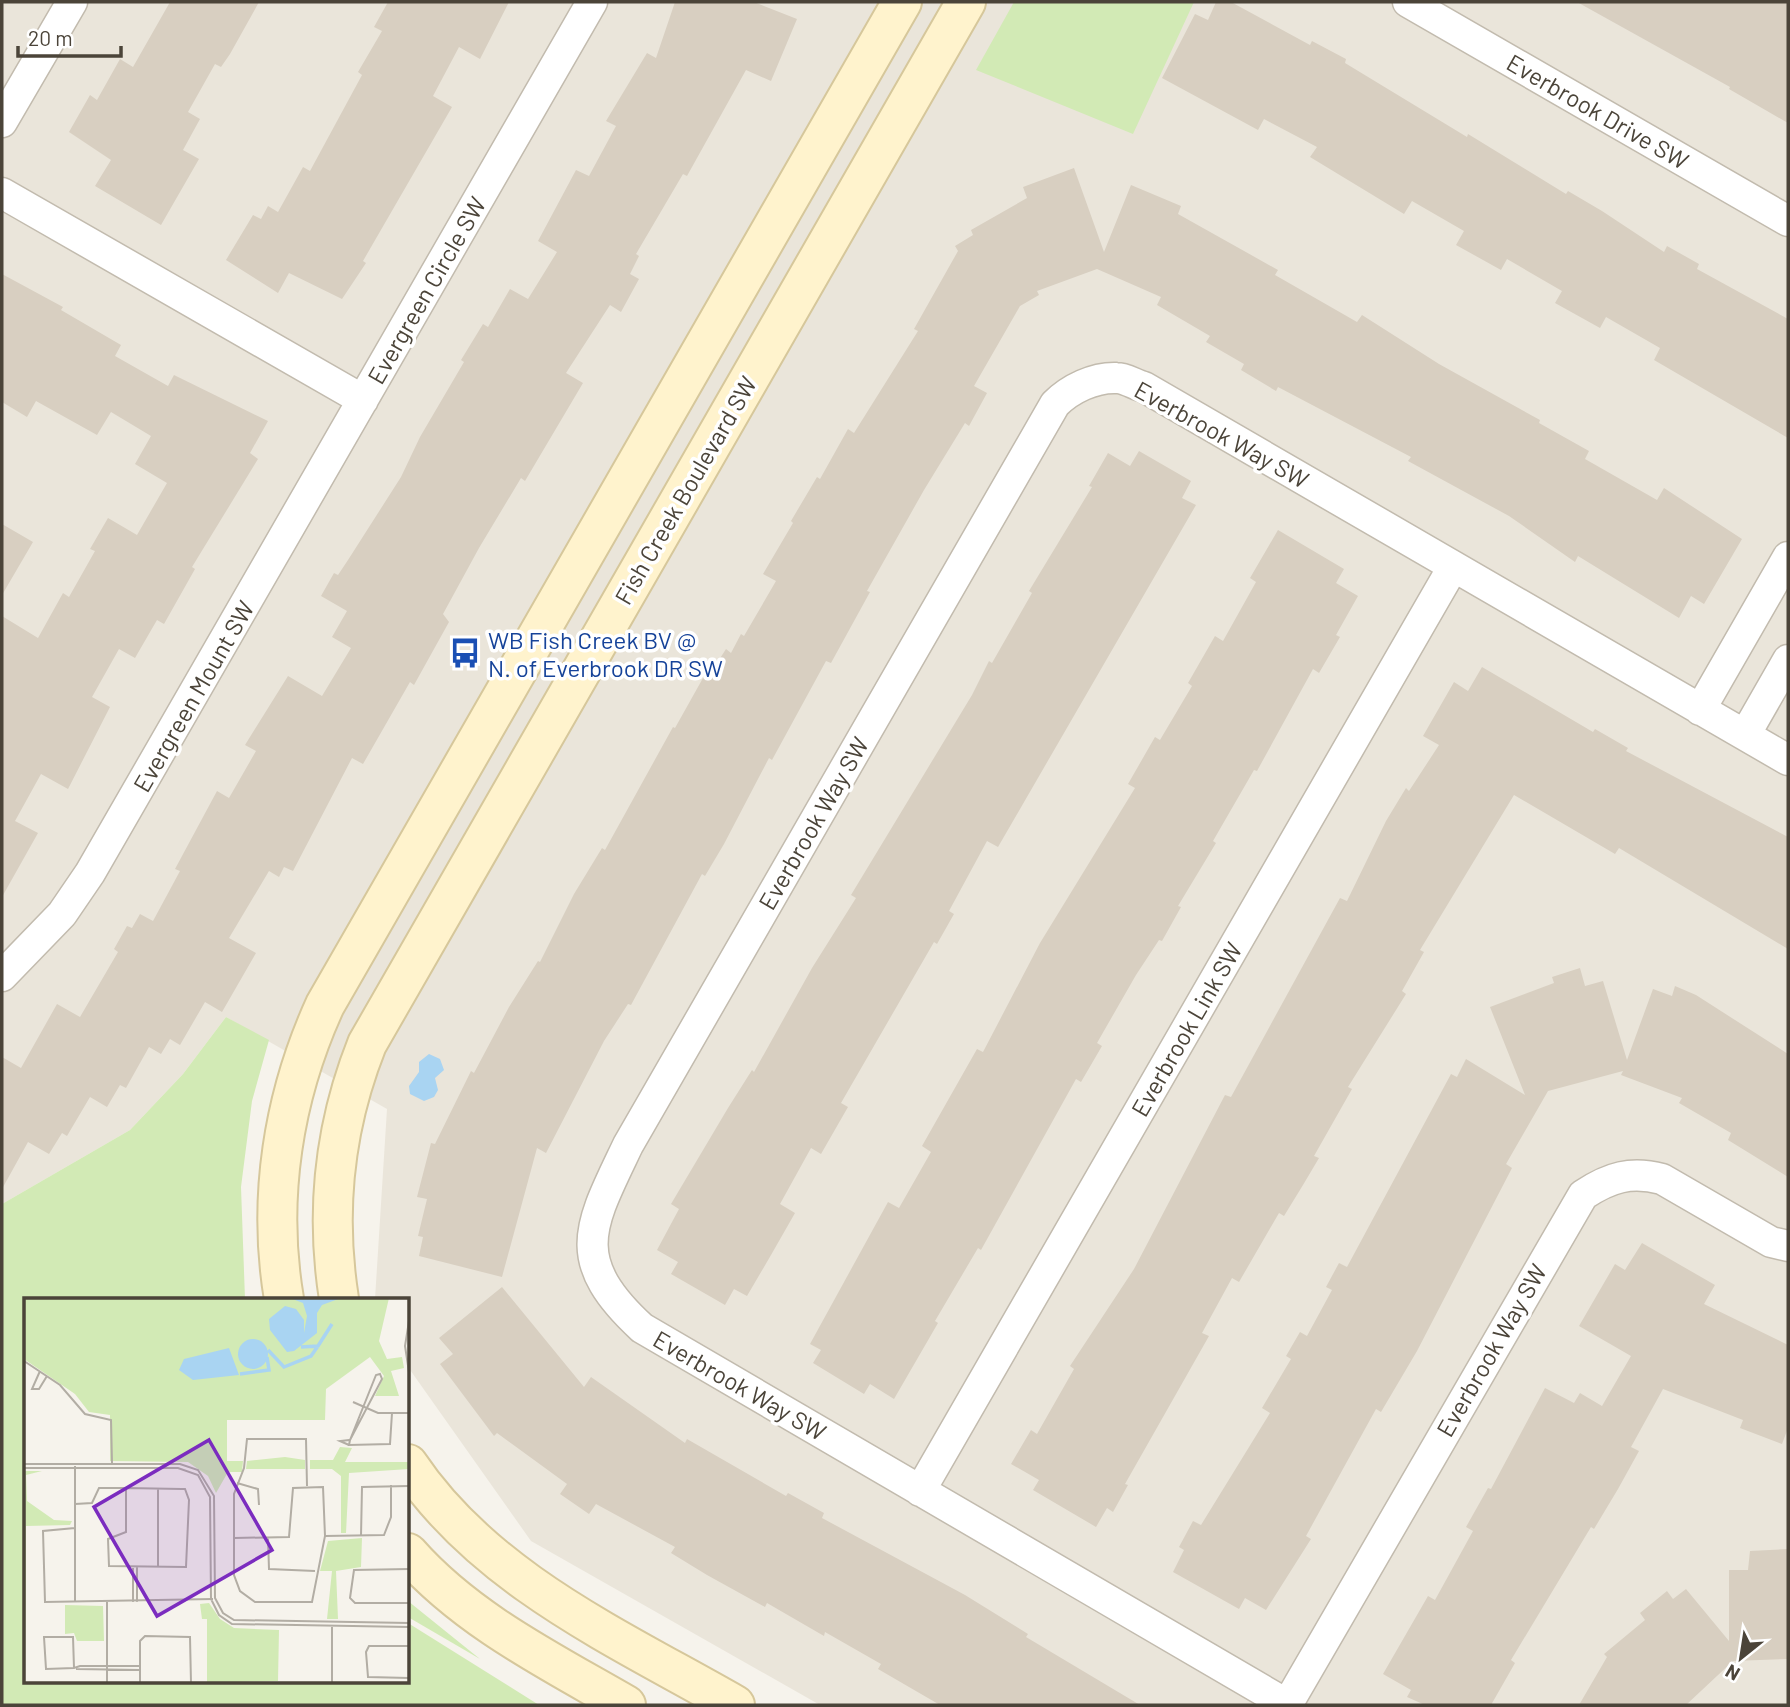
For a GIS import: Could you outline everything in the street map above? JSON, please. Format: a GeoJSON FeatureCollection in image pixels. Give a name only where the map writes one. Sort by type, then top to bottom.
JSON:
{"type":"FeatureCollection","features":[{"type":"Feature","properties":{"kind":"main road"},"geometry":{"type":"LineString","coordinates":[[284,1298],[277,1245],[282,1144],[301,1066],[325,1005],[902,2]]}},
{"type":"Feature","properties":{"kind":"main road","name":"Fish Creek Boulevard SW"},"geometry":{"type":"LineString","coordinates":[[339,1298],[331,1227],[335,1156],[345,1108],[367,1044],[428,933],[966,2]]}},
{"type":"Feature","properties":{"kind":"main road"},"geometry":{"type":"LineString","coordinates":[[410,1467],[446,1515],[507,1570],[735,1705]]}},
{"type":"Feature","properties":{"kind":"main road"},"geometry":{"type":"LineString","coordinates":[[410,1555],[442,1587],[499,1631],[626,1705]]}},
{"type":"Feature","properties":{"kind":"street"},"geometry":{"type":"LineString","coordinates":[[2,122],[72,2]]}},
{"type":"Feature","properties":{"kind":"street","name":"Evergreen Circle SW"},"geometry":{"type":"LineString","coordinates":[[2,192],[363,400],[592,2]]}},
{"type":"Feature","properties":{"kind":"street","name":"Everbrook Drive SW"},"geometry":{"type":"LineString","coordinates":[[1408,2],[1788,221]]}},
{"type":"Feature","properties":{"kind":"street","name":"Everbrook Way SW"},"geometry":{"type":"LineString","coordinates":[[1788,760],[1144,387],[1117,378],[1083,385],[1066,393],[1055,404],[628,1145],[597,1209],[592,1240],[595,1266],[611,1299],[642,1328],[1287,1705],[1583,1195],[1613,1178],[1643,1174],[1662,1179],[1771,1242],[1788,1246]]}},
{"type":"Feature","properties":{"kind":"street","name":"Evergreen Mount SW"},"geometry":{"type":"LineString","coordinates":[[2,976],[53,924],[90,873],[363,400]]}},
{"type":"Feature","properties":{"kind":"street"},"geometry":{"type":"LineString","coordinates":[[1700,710],[1788,557]]}},
{"type":"Feature","properties":{"kind":"street","name":"Everbrook Link SW"},"geometry":{"type":"LineString","coordinates":[[920,1491],[1453,566]]}},
{"type":"Feature","properties":{"kind":"street"},"geometry":{"type":"LineString","coordinates":[[1745,735],[1788,660]]}},
{"type":"Feature","properties":{"kind":"shaded area"},"geometry":{"type":"Polygon","coordinates":[[[2,2],[1788,2],[1788,1705],[820,1705],[531,1541],[410,1370],[410,1298],[375,1298],[387,1109],[226,1017],[183,1074],[130,1130],[2,1204],[2,2]]]}},
{"type":"Feature","properties":{"kind":"green space"},"geometry":{"type":"Polygon","coordinates":[[[1014,2],[1194,2],[1133,134],[976,70],[1014,2]]]}},
{"type":"Feature","properties":{"kind":"green space"},"geometry":{"type":"Polygon","coordinates":[[[226,1017],[269,1040],[252,1101],[241,1187],[245,1298],[24,1298],[24,1682],[410,1682],[410,1624],[539,1705],[2,1705],[2,1204],[130,1130],[183,1074],[226,1017]]]}},
{"type":"Feature","properties":{"kind":"green space"},"geometry":{"type":"Polygon","coordinates":[[[410,1603],[480,1659],[410,1618],[410,1603]]]}},
{"type":"Feature","properties":{"kind":"water"},"geometry":{"type":"Polygon","coordinates":[[[429,1054],[440,1059],[444,1070],[435,1078],[438,1090],[434,1097],[424,1101],[410,1094],[409,1086],[419,1072],[419,1062],[429,1054]]]}},
{"type":"Feature","properties":{"kind":"building"},"geometry":{"type":"Polygon","coordinates":[[[170,2],[259,2],[230,54],[221,67],[215,64],[188,112],[200,119],[183,150],[199,159],[161,225],[95,186],[111,160],[69,132],[90,95],[97,100],[120,59],[133,67],[170,2]]]}},
{"type":"Feature","properties":{"kind":"building"},"geometry":{"type":"Polygon","coordinates":[[[388,2],[509,2],[480,59],[459,47],[433,96],[452,107],[363,261],[366,263],[342,299],[289,273],[278,293],[226,260],[253,215],[261,219],[268,206],[278,212],[303,167],[310,171],[362,75],[358,72],[382,31],[374,27],[388,2]]]}},
{"type":"Feature","properties":{"kind":"building"},"geometry":{"type":"Polygon","coordinates":[[[675,2],[754,2],[797,19],[771,81],[746,70],[687,176],[683,174],[636,254],[639,256],[630,274],[639,279],[621,312],[610,305],[566,373],[583,383],[525,481],[521,478],[479,548],[443,614],[449,622],[414,685],[410,682],[363,764],[352,758],[293,871],[284,867],[279,877],[269,871],[229,938],[256,953],[222,1012],[205,1002],[180,1045],[170,1039],[161,1054],[149,1047],[126,1088],[120,1085],[107,1107],[90,1097],[67,1136],[62,1133],[49,1154],[28,1142],[2,1189],[2,1057],[21,1068],[57,1004],[80,1017],[118,952],[114,949],[127,926],[132,928],[140,914],[153,921],[180,871],[175,869],[217,791],[229,798],[256,751],[245,745],[288,676],[322,696],[351,648],[332,637],[347,611],[321,596],[334,573],[338,575],[401,477],[420,437],[464,362],[461,360],[483,324],[488,327],[510,289],[528,299],[557,252],[538,241],[576,170],[589,176],[616,126],[606,121],[647,53],[656,58],[675,2]]]}},
{"type":"Feature","properties":{"kind":"building"},"geometry":{"type":"Polygon","coordinates":[[[1216,2],[1231,2],[1310,45],[1312,41],[1346,59],[1345,63],[1467,137],[1468,134],[1566,194],[1568,191],[1664,252],[1667,246],[1699,264],[1697,269],[1788,319],[1788,438],[1654,360],[1660,348],[1606,317],[1600,328],[1555,303],[1562,291],[1507,259],[1501,270],[1456,245],[1464,231],[1412,201],[1404,214],[1310,157],[1317,147],[1264,119],[1258,130],[1162,78],[1195,14],[1208,20],[1216,2]]]}},
{"type":"Feature","properties":{"kind":"building"},"geometry":{"type":"Polygon","coordinates":[[[1577,2],[1788,2],[1788,123],[1729,89],[1730,87],[1577,2]]]}},
{"type":"Feature","properties":{"kind":"building"},"geometry":{"type":"Polygon","coordinates":[[[1074,168],[1104,252],[1131,185],[1181,206],[1178,214],[1278,270],[1275,275],[1357,322],[1362,315],[1439,364],[1540,420],[1539,423],[1589,451],[1585,459],[1657,500],[1664,488],[1742,539],[1704,604],[1691,596],[1679,618],[1578,556],[1575,562],[1509,516],[1408,461],[1411,457],[1278,387],[1276,391],[1241,370],[1244,364],[1206,342],[1210,336],[1157,305],[1161,297],[1097,269],[1037,291],[1039,295],[1020,306],[974,386],[987,393],[969,426],[965,423],[924,490],[867,591],[870,592],[831,663],[826,661],[772,760],[769,758],[724,844],[705,876],[702,874],[631,1005],[628,1004],[604,1041],[546,1153],[537,1148],[502,1277],[419,1256],[423,1237],[418,1236],[427,1199],[417,1197],[431,1143],[435,1144],[471,1071],[474,1073],[509,1007],[538,961],[540,962],[574,894],[602,848],[605,850],[703,678],[706,680],[726,649],[731,653],[741,634],[744,636],[776,581],[763,574],[793,523],[791,521],[817,477],[820,479],[848,429],[854,433],[918,331],[914,329],[958,251],[955,246],[973,235],[971,230],[1027,198],[1023,187],[1074,168]]]}},
{"type":"Feature","properties":{"kind":"building"},"geometry":{"type":"Polygon","coordinates":[[[2,274],[63,307],[61,310],[121,345],[115,356],[168,386],[174,375],[268,421],[250,453],[258,459],[192,567],[195,569],[164,624],[157,620],[135,658],[119,649],[92,697],[110,707],[68,789],[41,774],[15,821],[38,833],[2,897],[2,616],[38,638],[63,593],[69,597],[95,551],[90,549],[108,518],[137,535],[167,483],[135,464],[151,436],[111,412],[97,435],[36,401],[27,417],[2,402],[2,274]]]}},
{"type":"Feature","properties":{"kind":"building"},"geometry":{"type":"Polygon","coordinates":[[[1139,451],[1191,481],[1182,498],[1196,505],[998,847],[987,841],[949,911],[954,914],[937,944],[934,942],[841,1103],[848,1107],[821,1154],[811,1148],[780,1204],[795,1213],[747,1296],[734,1289],[725,1305],[671,1274],[678,1262],[657,1250],[679,1209],[671,1204],[728,1108],[752,1070],[754,1072],[812,968],[856,898],[851,895],[972,695],[989,661],[992,663],[1032,593],[1029,591],[1092,487],[1089,486],[1108,453],[1130,466],[1139,451]]]}},
{"type":"Feature","properties":{"kind":"building"},"geometry":{"type":"Polygon","coordinates":[[[2,524],[33,542],[2,595],[2,524]]]}},
{"type":"Feature","properties":{"kind":"building"},"geometry":{"type":"Polygon","coordinates":[[[1278,530],[1344,569],[1336,583],[1358,596],[1336,635],[1340,637],[1319,673],[1313,669],[1257,771],[1254,770],[1213,841],[1216,843],[1178,906],[1181,907],[1162,941],[1159,940],[1136,975],[1097,1043],[1102,1046],[1081,1082],[1076,1079],[981,1250],[978,1248],[935,1321],[938,1323],[894,1399],[870,1384],[864,1394],[813,1363],[821,1350],[810,1344],[888,1202],[899,1208],[931,1152],[922,1146],[977,1049],[983,1052],[1040,943],[1135,788],[1128,784],[1155,737],[1160,740],[1192,686],[1188,683],[1215,636],[1223,641],[1256,582],[1250,578],[1278,530]]]}},
{"type":"Feature","properties":{"kind":"building"},"geometry":{"type":"Polygon","coordinates":[[[1482,667],[1593,732],[1595,729],[1628,748],[1626,751],[1788,837],[1788,949],[1619,848],[1615,854],[1514,795],[1420,950],[1424,952],[1402,991],[1406,994],[1348,1087],[1352,1089],[1314,1156],[1319,1158],[1284,1216],[1279,1213],[1239,1282],[1232,1278],[1202,1333],[1209,1336],[1125,1484],[1128,1485],[1113,1512],[1107,1508],[1096,1527],[1033,1490],[1039,1480],[1011,1464],[1031,1430],[1037,1434],[1074,1369],[1070,1366],[1134,1269],[1225,1095],[1231,1097],[1340,898],[1347,901],[1386,821],[1406,788],[1409,791],[1439,745],[1423,736],[1454,682],[1468,691],[1482,667]]]}},
{"type":"Feature","properties":{"kind":"building"},"geometry":{"type":"Polygon","coordinates":[[[1580,968],[1585,986],[1603,981],[1627,1060],[1653,989],[1672,996],[1675,986],[1696,995],[1788,1054],[1788,1177],[1728,1140],[1731,1133],[1679,1103],[1682,1098],[1621,1075],[1623,1071],[1548,1091],[1506,1164],[1512,1168],[1417,1351],[1381,1412],[1376,1409],[1306,1536],[1311,1539],[1266,1610],[1245,1598],[1239,1609],[1173,1572],[1184,1550],[1179,1547],[1193,1521],[1201,1525],[1270,1413],[1262,1408],[1291,1359],[1286,1356],[1300,1332],[1307,1336],[1332,1290],[1326,1287],[1339,1263],[1347,1267],[1451,1074],[1457,1077],[1466,1059],[1525,1095],[1490,1007],[1554,983],[1552,977],[1580,968]]]}},
{"type":"Feature","properties":{"kind":"building"},"geometry":{"type":"Polygon","coordinates":[[[1642,1243],[1715,1285],[1704,1304],[1788,1345],[1788,1428],[1782,1444],[1740,1428],[1743,1420],[1663,1389],[1631,1447],[1639,1451],[1594,1529],[1591,1527],[1511,1660],[1515,1663],[1491,1705],[1425,1705],[1407,1697],[1411,1690],[1383,1674],[1428,1596],[1435,1600],[1473,1531],[1466,1527],[1488,1488],[1491,1489],[1545,1388],[1574,1403],[1580,1393],[1602,1406],[1631,1356],[1579,1326],[1615,1264],[1625,1270],[1642,1243]]]}},
{"type":"Feature","properties":{"kind":"building"},"geometry":{"type":"Polygon","coordinates":[[[502,1287],[584,1387],[591,1377],[685,1443],[687,1439],[786,1496],[788,1493],[824,1513],[822,1518],[965,1595],[1028,1634],[1026,1637],[1140,1705],[940,1705],[878,1669],[881,1664],[825,1632],[824,1636],[767,1603],[765,1607],[707,1575],[671,1553],[675,1547],[596,1504],[589,1514],[560,1494],[567,1484],[497,1433],[494,1436],[440,1364],[453,1354],[439,1338],[502,1287]]]}},
{"type":"Feature","properties":{"kind":"building"},"geometry":{"type":"Polygon","coordinates":[[[1788,1549],[1788,1659],[1733,1661],[1686,1705],[1579,1705],[1607,1657],[1604,1654],[1645,1620],[1640,1613],[1667,1591],[1673,1599],[1686,1589],[1729,1641],[1729,1570],[1748,1570],[1750,1551],[1788,1549]]]}},
{"type":"Feature","properties":{"kind":"place","name":"WB Fish Creek BV @ N. of Everbrook DR SW"},"geometry":{"type":"Point","coordinates":[465,653]}}]}
